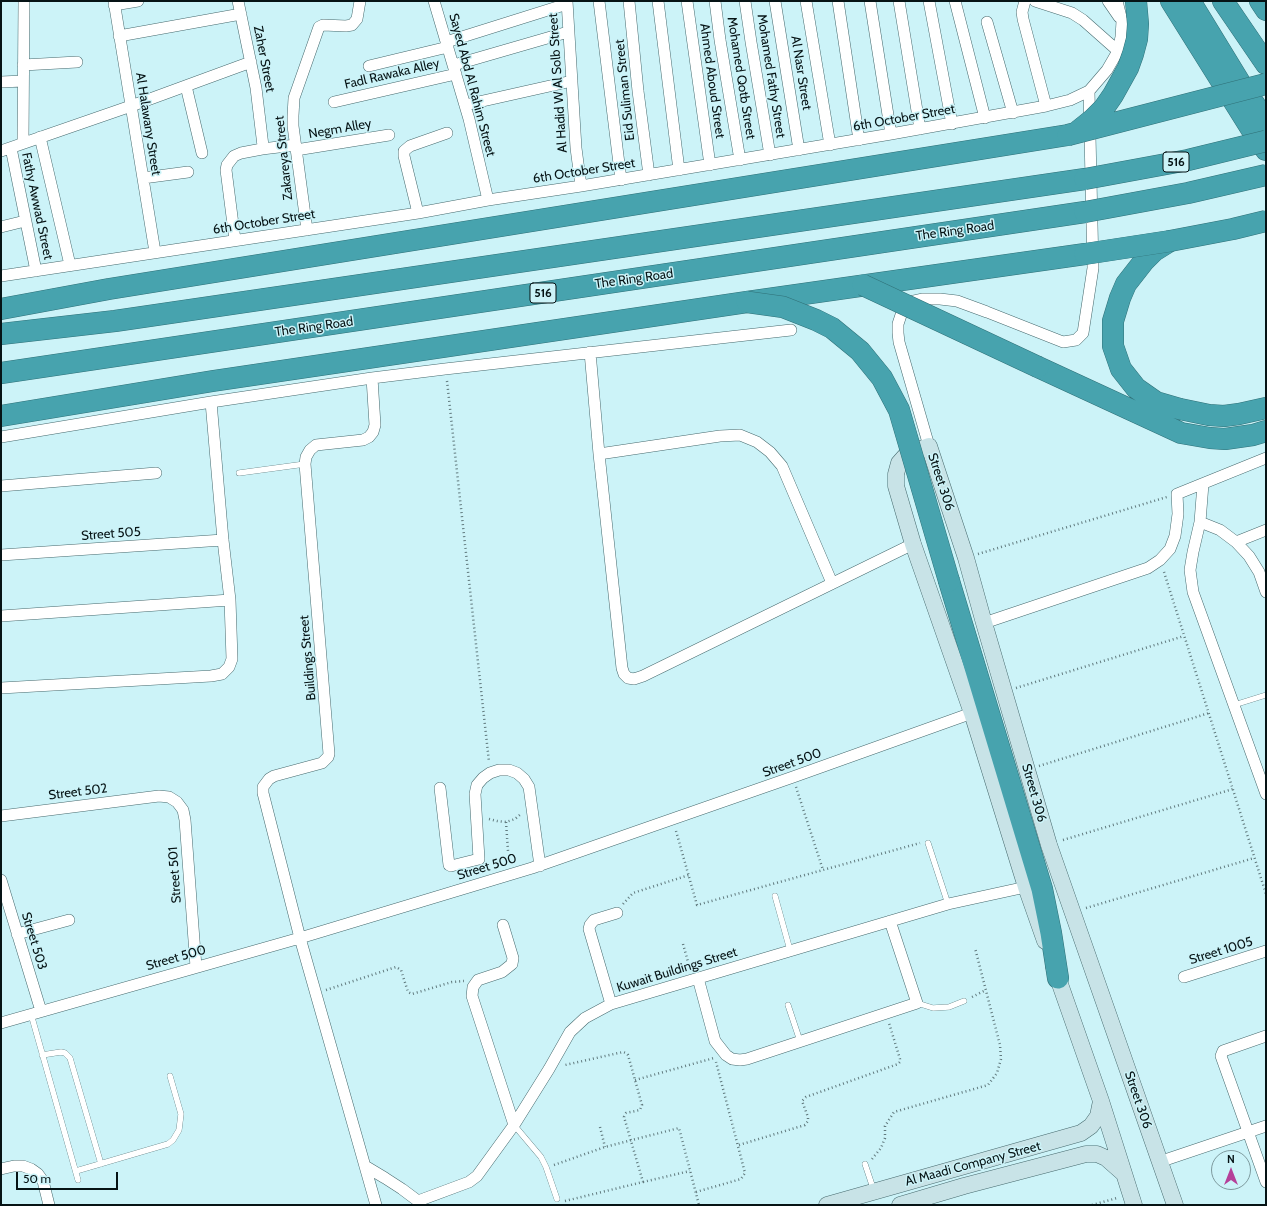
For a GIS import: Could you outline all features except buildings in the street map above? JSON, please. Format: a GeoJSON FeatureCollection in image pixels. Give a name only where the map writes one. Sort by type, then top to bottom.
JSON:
{"type":"FeatureCollection","features":[{"type":"Feature","properties":{"kind":"highway"},"geometry":{"type":"LineString","coordinates":[[1068,135],[1081,129],[1093,119],[1113,95],[1121,82],[1133,54],[1137,39],[1138,24],[1136,1]]}},
{"type":"Feature","properties":{"kind":"highway"},"geometry":{"type":"LineString","coordinates":[[1170,1],[1266,150]]}},
{"type":"Feature","properties":{"kind":"highway"},"geometry":{"type":"LineString","coordinates":[[1190,1],[1242,86],[1266,121]]}},
{"type":"Feature","properties":{"kind":"highway"},"geometry":{"type":"LineString","coordinates":[[1223,1],[1266,64]]}},
{"type":"Feature","properties":{"kind":"highway"},"geometry":{"type":"LineString","coordinates":[[1260,1],[1266,10]]}},
{"type":"Feature","properties":{"kind":"highway"},"geometry":{"type":"LineString","coordinates":[[1,309],[117,288],[1068,135],[1266,84]]}},
{"type":"Feature","properties":{"kind":"highway","name":"516"},"geometry":{"type":"LineString","coordinates":[[1,334],[115,321],[1085,178],[1188,160],[1266,141]]}},
{"type":"Feature","properties":{"kind":"highway","name":"The Ring Road"},"geometry":{"type":"LineString","coordinates":[[1,373],[1085,212],[1188,193],[1266,175]]}},
{"type":"Feature","properties":{"kind":"highway"},"geometry":{"type":"LineString","coordinates":[[1,416],[221,380],[1170,241],[1266,221]]}},
{"type":"Feature","properties":{"kind":"highway"},"geometry":{"type":"LineString","coordinates":[[1170,241],[1154,251],[1134,272],[1120,298],[1113,321],[1113,346],[1121,369],[1136,388],[1151,399],[1156,402],[1180,409],[1209,415],[1224,416],[1266,408]]}},
{"type":"Feature","properties":{"kind":"highway"},"geometry":{"type":"LineString","coordinates":[[863,285],[1181,433],[1224,439],[1253,435],[1266,431]]}},
{"type":"Feature","properties":{"kind":"highway"},"geometry":{"type":"LineString","coordinates":[[747,302],[783,307],[811,317],[832,328],[860,350],[882,378],[894,399],[995,738],[1042,889],[1058,978]]}},
{"type":"Feature","properties":{"kind":"highway"},"geometry":{"type":"LineString","coordinates":[[1,407],[62,406]]}},
{"type":"Feature","properties":{"kind":"street"},"geometry":{"type":"LineString","coordinates":[[23,143],[24,1]]}},
{"type":"Feature","properties":{"kind":"street"},"geometry":{"type":"LineString","coordinates":[[114,3],[138,1]]}},
{"type":"Feature","properties":{"kind":"street","name":"Zaher Street"},"geometry":{"type":"LineString","coordinates":[[238,1],[259,106],[263,146],[262,149]]}},
{"type":"Feature","properties":{"kind":"street","name":"Zakareya Street"},"geometry":{"type":"LineString","coordinates":[[307,230],[292,116],[294,98],[319,27],[323,25],[352,25],[357,19],[360,1]]}},
{"type":"Feature","properties":{"kind":"street","name":"Sayed Abd Al Rahim Street"},"geometry":{"type":"LineString","coordinates":[[434,1],[465,105],[488,200]]}},
{"type":"Feature","properties":{"kind":"street"},"geometry":{"type":"LineString","coordinates":[[599,1],[621,180]]}},
{"type":"Feature","properties":{"kind":"street","name":"Eid Suliman Street"},"geometry":{"type":"LineString","coordinates":[[630,1],[638,91],[649,175]]}},
{"type":"Feature","properties":{"kind":"street"},"geometry":{"type":"LineString","coordinates":[[658,1],[678,170]]}},
{"type":"Feature","properties":{"kind":"street","name":"Ahmed Aboud Street"},"geometry":{"type":"LineString","coordinates":[[687,1],[710,165]]}},
{"type":"Feature","properties":{"kind":"street","name":"Mohamed Qotb Street"},"geometry":{"type":"LineString","coordinates":[[715,1],[740,160]]}},
{"type":"Feature","properties":{"kind":"street","name":"Mohamed Fathy Street"},"geometry":{"type":"LineString","coordinates":[[745,1],[770,155]]}},
{"type":"Feature","properties":{"kind":"street","name":"Al Nasr Street"},"geometry":{"type":"LineString","coordinates":[[775,1],[799,150]]}},
{"type":"Feature","properties":{"kind":"street"},"geometry":{"type":"LineString","coordinates":[[806,1],[830,145]]}},
{"type":"Feature","properties":{"kind":"street"},"geometry":{"type":"LineString","coordinates":[[838,1],[859,140]]}},
{"type":"Feature","properties":{"kind":"street"},"geometry":{"type":"LineString","coordinates":[[870,1],[891,134]]}},
{"type":"Feature","properties":{"kind":"street"},"geometry":{"type":"LineString","coordinates":[[899,1],[920,130]]}},
{"type":"Feature","properties":{"kind":"street"},"geometry":{"type":"LineString","coordinates":[[929,1],[952,124]]}},
{"type":"Feature","properties":{"kind":"street"},"geometry":{"type":"LineString","coordinates":[[955,1],[985,118]]}},
{"type":"Feature","properties":{"kind":"street"},"geometry":{"type":"LineString","coordinates":[[1024,1],[1022,12],[1023,19],[1046,106]]}},
{"type":"Feature","properties":{"kind":"street"},"geometry":{"type":"LineString","coordinates":[[1035,1],[1072,13],[1083,20],[1118,51]]}},
{"type":"Feature","properties":{"kind":"street"},"geometry":{"type":"LineString","coordinates":[[1108,1],[1122,20]]}},
{"type":"Feature","properties":{"kind":"street","name":"6th October Street"},"geometry":{"type":"LineString","coordinates":[[1,276],[418,213],[488,200],[621,180],[920,130],[1046,106],[1070,100],[1089,91],[1108,70],[1118,51],[1121,37],[1122,20],[1117,1]]}},
{"type":"Feature","properties":{"kind":"street"},"geometry":{"type":"LineString","coordinates":[[369,66],[447,45],[567,2]]}},
{"type":"Feature","properties":{"kind":"street","name":"Al Hadid W Al Solb Street"},"geometry":{"type":"LineString","coordinates":[[567,2],[576,148],[581,186]]}},
{"type":"Feature","properties":{"kind":"street","name":"Al Halawany Street"},"geometry":{"type":"LineString","coordinates":[[114,3],[155,252]]}},
{"type":"Feature","properties":{"kind":"street"},"geometry":{"type":"LineString","coordinates":[[119,36],[241,14]]}},
{"type":"Feature","properties":{"kind":"street"},"geometry":{"type":"LineString","coordinates":[[987,22],[1013,113]]}},
{"type":"Feature","properties":{"kind":"street","name":"Fadl Rawaka Alley"},"geometry":{"type":"LineString","coordinates":[[334,102],[455,69],[568,32]]}},
{"type":"Feature","properties":{"kind":"street"},"geometry":{"type":"LineString","coordinates":[[23,65],[77,62]]}},
{"type":"Feature","properties":{"kind":"street"},"geometry":{"type":"LineString","coordinates":[[6,149],[131,106],[251,62]]}},
{"type":"Feature","properties":{"kind":"street"},"geometry":{"type":"LineString","coordinates":[[1,82],[23,81]]}},
{"type":"Feature","properties":{"kind":"street"},"geometry":{"type":"LineString","coordinates":[[465,105],[572,81]]}},
{"type":"Feature","properties":{"kind":"street"},"geometry":{"type":"LineString","coordinates":[[186,86],[202,152]]}},
{"type":"Feature","properties":{"kind":"street"},"geometry":{"type":"LineString","coordinates":[[929,446],[899,342],[898,333],[898,324],[901,315],[906,307],[913,301],[922,298],[940,298],[957,302],[987,312],[1063,342],[1076,340],[1084,333],[1094,268],[1089,91]]}},
{"type":"Feature","properties":{"kind":"street"},"geometry":{"type":"LineString","coordinates":[[418,213],[404,151],[410,146],[447,133]]}},
{"type":"Feature","properties":{"kind":"street","name":"Negm Alley"},"geometry":{"type":"LineString","coordinates":[[262,149],[296,147],[389,135]]}},
{"type":"Feature","properties":{"kind":"street"},"geometry":{"type":"LineString","coordinates":[[40,137],[70,265]]}},
{"type":"Feature","properties":{"kind":"street","name":"Fathy Awwad Street"},"geometry":{"type":"LineString","coordinates":[[6,149],[36,270]]}},
{"type":"Feature","properties":{"kind":"street"},"geometry":{"type":"LineString","coordinates":[[235,240],[226,170],[227,165],[234,156],[241,153],[262,149]]}},
{"type":"Feature","properties":{"kind":"street"},"geometry":{"type":"LineString","coordinates":[[143,178],[188,172]]}},
{"type":"Feature","properties":{"kind":"street"},"geometry":{"type":"LineString","coordinates":[[1,227],[25,221]]}},
{"type":"Feature","properties":{"kind":"street"},"geometry":{"type":"LineString","coordinates":[[1,437],[211,402],[372,378],[791,330]]}},
{"type":"Feature","properties":{"kind":"street"},"geometry":{"type":"LineString","coordinates":[[590,352],[599,454],[622,668],[624,674],[628,678],[634,679],[642,676],[914,544]]}},
{"type":"Feature","properties":{"kind":"street","name":"Buildings Street"},"geometry":{"type":"LineString","coordinates":[[300,938],[263,793],[263,787],[269,779],[274,776],[322,764],[329,754],[306,456],[316,445],[363,440],[369,437],[373,432],[375,425],[372,378]]}},
{"type":"Feature","properties":{"kind":"street"},"geometry":{"type":"LineString","coordinates":[[1,688],[211,676],[222,674],[229,667],[232,659],[230,600],[223,540],[211,402]]}},
{"type":"Feature","properties":{"kind":"street"},"geometry":{"type":"LineString","coordinates":[[599,454],[720,436],[740,435],[757,442],[770,452],[782,466],[832,583]]}},
{"type":"Feature","properties":{"kind":"street","name":"Street 306"},"geometry":{"type":"LineString","coordinates":[[1133,1200],[1101,1101],[1026,887],[972,713],[914,544],[896,486],[896,474],[899,463],[907,454],[929,446],[966,558],[1049,845],[1174,1205]]}},
{"type":"Feature","properties":{"kind":"street"},"geometry":{"type":"LineString","coordinates":[[984,623],[1148,568],[1160,560],[1170,549],[1175,536],[1178,514],[1177,494],[1266,458]]}},
{"type":"Feature","properties":{"kind":"street"},"geometry":{"type":"LineString","coordinates":[[1,486],[156,473]]}},
{"type":"Feature","properties":{"kind":"street"},"geometry":{"type":"LineString","coordinates":[[1203,484],[1200,522],[1190,570],[1193,592],[1266,794]]}},
{"type":"Feature","properties":{"kind":"street"},"geometry":{"type":"LineString","coordinates":[[1200,522],[1220,530],[1236,542],[1249,556],[1259,572],[1266,592]]}},
{"type":"Feature","properties":{"kind":"street"},"geometry":{"type":"LineString","coordinates":[[1236,542],[1266,530]]}},
{"type":"Feature","properties":{"kind":"street","name":"Street 505"},"geometry":{"type":"LineString","coordinates":[[1,555],[223,540]]}},
{"type":"Feature","properties":{"kind":"street"},"geometry":{"type":"LineString","coordinates":[[1,616],[230,600]]}},
{"type":"Feature","properties":{"kind":"street","name":"Street 500"},"geometry":{"type":"LineString","coordinates":[[1,1023],[300,938],[540,866],[793,778],[972,713]]}},
{"type":"Feature","properties":{"kind":"street"},"geometry":{"type":"LineString","coordinates":[[440,788],[450,866],[479,859],[475,794],[478,785],[483,778],[490,772],[504,770],[517,773],[524,779],[529,787],[540,866]]}},
{"type":"Feature","properties":{"kind":"street","name":"Street 502"},"geometry":{"type":"LineString","coordinates":[[1,816],[159,796]]}},
{"type":"Feature","properties":{"kind":"street","name":"Street 501"},"geometry":{"type":"LineString","coordinates":[[159,796],[173,799],[183,810],[196,967]]}},
{"type":"Feature","properties":{"kind":"street","name":"Street 503"},"geometry":{"type":"LineString","coordinates":[[1,880],[17,934],[36,1013]]}},
{"type":"Feature","properties":{"kind":"street","name":"Kuwait Buildings Street"},"geometry":{"type":"LineString","coordinates":[[419,1203],[469,1182],[477,1176],[514,1125],[570,1032],[585,1018],[611,1004],[948,904],[1026,887]]}},
{"type":"Feature","properties":{"kind":"street"},"geometry":{"type":"LineString","coordinates":[[611,1004],[589,929],[594,920],[617,913]]}},
{"type":"Feature","properties":{"kind":"street"},"geometry":{"type":"LineString","coordinates":[[17,934],[69,920]]}},
{"type":"Feature","properties":{"kind":"street"},"geometry":{"type":"LineString","coordinates":[[696,979],[720,1057],[740,1060],[747,1059],[917,1003],[890,922]]}},
{"type":"Feature","properties":{"kind":"street"},"geometry":{"type":"LineString","coordinates":[[503,925],[513,958],[512,964],[502,972],[478,980],[473,988],[472,996],[514,1125]]}},
{"type":"Feature","properties":{"kind":"street"},"geometry":{"type":"LineString","coordinates":[[300,938],[376,1205]]}},
{"type":"Feature","properties":{"kind":"street","name":"Street 1005"},"geometry":{"type":"LineString","coordinates":[[1184,977],[1266,951]]}},
{"type":"Feature","properties":{"kind":"street"},"geometry":{"type":"LineString","coordinates":[[1266,1036],[1221,1053],[1266,1182]]}},
{"type":"Feature","properties":{"kind":"street","name":"Al Maadi Company Street"},"geometry":{"type":"LineString","coordinates":[[827,1205],[1081,1133],[1091,1126],[1098,1116],[1101,1101]]}},
{"type":"Feature","properties":{"kind":"street"},"geometry":{"type":"LineString","coordinates":[[1159,1162],[1266,1126]]}},
{"type":"Feature","properties":{"kind":"street","name":"Al Maadi Company Street"},"geometry":{"type":"LineString","coordinates":[[900,1205],[964,1186],[1086,1154],[1097,1154],[1106,1158],[1124,1174]]}},
{"type":"Feature","properties":{"kind":"street"},"geometry":{"type":"LineString","coordinates":[[1,1169],[14,1166],[23,1166],[38,1174],[43,1181],[49,1205]]}},
{"type":"Feature","properties":{"kind":"street"},"geometry":{"type":"LineString","coordinates":[[365,1166],[385,1178],[419,1203]]}},
{"type":"Feature","properties":{"kind":"lane"},"geometry":{"type":"LineString","coordinates":[[239,473],[306,464]]}},
{"type":"Feature","properties":{"kind":"lane"},"geometry":{"type":"LineString","coordinates":[[1234,705],[1266,695]]}},
{"type":"Feature","properties":{"kind":"lane"},"geometry":{"type":"LineString","coordinates":[[928,843],[948,904]]}},
{"type":"Feature","properties":{"kind":"lane"},"geometry":{"type":"LineString","coordinates":[[775,896],[790,950]]}},
{"type":"Feature","properties":{"kind":"lane"},"geometry":{"type":"LineString","coordinates":[[917,1003],[933,1008],[949,1007],[964,1001]]}},
{"type":"Feature","properties":{"kind":"lane"},"geometry":{"type":"LineString","coordinates":[[788,1005],[800,1042]]}},
{"type":"Feature","properties":{"kind":"lane"},"geometry":{"type":"LineString","coordinates":[[36,1013],[42,1055],[78,1180]]}},
{"type":"Feature","properties":{"kind":"lane"},"geometry":{"type":"LineString","coordinates":[[42,1055],[61,1052],[65,1053],[70,1058],[101,1164]]}},
{"type":"Feature","properties":{"kind":"lane"},"geometry":{"type":"LineString","coordinates":[[76,1170],[168,1144],[173,1140],[179,1130],[181,1114],[170,1076]]}},
{"type":"Feature","properties":{"kind":"lane"},"geometry":{"type":"LineString","coordinates":[[514,1125],[541,1157],[557,1199]]}},
{"type":"Feature","properties":{"kind":"lane"},"geometry":{"type":"LineString","coordinates":[[865,1164],[874,1191]]}},
{"type":"Feature","properties":{"kind":"path"},"geometry":{"type":"LineString","coordinates":[[445,369],[490,772]]}},
{"type":"Feature","properties":{"kind":"path"},"geometry":{"type":"LineString","coordinates":[[966,558],[1177,494]]}},
{"type":"Feature","properties":{"kind":"path"},"geometry":{"type":"LineString","coordinates":[[1160,560],[1266,894]]}},
{"type":"Feature","properties":{"kind":"path"},"geometry":{"type":"LineString","coordinates":[[1004,692],[1184,636]]}},
{"type":"Feature","properties":{"kind":"path"},"geometry":{"type":"LineString","coordinates":[[1027,770],[1209,713]]}},
{"type":"Feature","properties":{"kind":"path"},"geometry":{"type":"LineString","coordinates":[[793,778],[823,870]]}},
{"type":"Feature","properties":{"kind":"path"},"geometry":{"type":"LineString","coordinates":[[1049,845],[1233,789]]}},
{"type":"Feature","properties":{"kind":"path"},"geometry":{"type":"LineString","coordinates":[[476,806],[481,813],[488,818],[506,822],[515,819],[522,814],[528,806],[531,798]]}},
{"type":"Feature","properties":{"kind":"path"},"geometry":{"type":"LineString","coordinates":[[673,819],[697,905],[925,842],[928,843]]}},
{"type":"Feature","properties":{"kind":"path"},"geometry":{"type":"LineString","coordinates":[[506,822],[508,851]]}},
{"type":"Feature","properties":{"kind":"path"},"geometry":{"type":"LineString","coordinates":[[1072,912],[1254,858]]}},
{"type":"Feature","properties":{"kind":"path"},"geometry":{"type":"LineString","coordinates":[[617,913],[621,905],[633,893],[689,875]]}},
{"type":"Feature","properties":{"kind":"path"},"geometry":{"type":"LineString","coordinates":[[683,944],[696,979]]}},
{"type":"Feature","properties":{"kind":"path"},"geometry":{"type":"LineString","coordinates":[[865,1164],[874,1157],[881,1148],[885,1138],[885,1126],[894,1112],[988,1085],[997,1073],[1001,1059],[1000,1045],[975,948]]}},
{"type":"Feature","properties":{"kind":"path"},"geometry":{"type":"LineString","coordinates":[[316,993],[396,967],[401,970],[408,992],[412,994],[452,982],[478,980]]}},
{"type":"Feature","properties":{"kind":"path"},"geometry":{"type":"LineString","coordinates":[[964,1001],[986,990]]}},
{"type":"Feature","properties":{"kind":"path"},"geometry":{"type":"LineString","coordinates":[[738,1145],[805,1125],[808,1121],[808,1117],[802,1101],[806,1097],[898,1064],[900,1059],[885,1014]]}},
{"type":"Feature","properties":{"kind":"path"},"geometry":{"type":"LineString","coordinates":[[549,1069],[623,1052],[626,1053],[642,1108],[626,1113],[624,1116],[643,1182]]}},
{"type":"Feature","properties":{"kind":"path"},"geometry":{"type":"LineString","coordinates":[[635,1080],[720,1057],[745,1173],[741,1179],[696,1192]]}},
{"type":"Feature","properties":{"kind":"path"},"geometry":{"type":"LineString","coordinates":[[600,1127],[605,1147]]}},
{"type":"Feature","properties":{"kind":"path"},"geometry":{"type":"LineString","coordinates":[[546,1167],[605,1147],[678,1128],[699,1205]]}},
{"type":"Feature","properties":{"kind":"path"},"geometry":{"type":"LineString","coordinates":[[557,1199],[561,1202],[690,1171]]}},
{"type":"Feature","properties":{"kind":"path"},"geometry":{"type":"LineString","coordinates":[[1092,1205],[1133,1200]]}}]}
